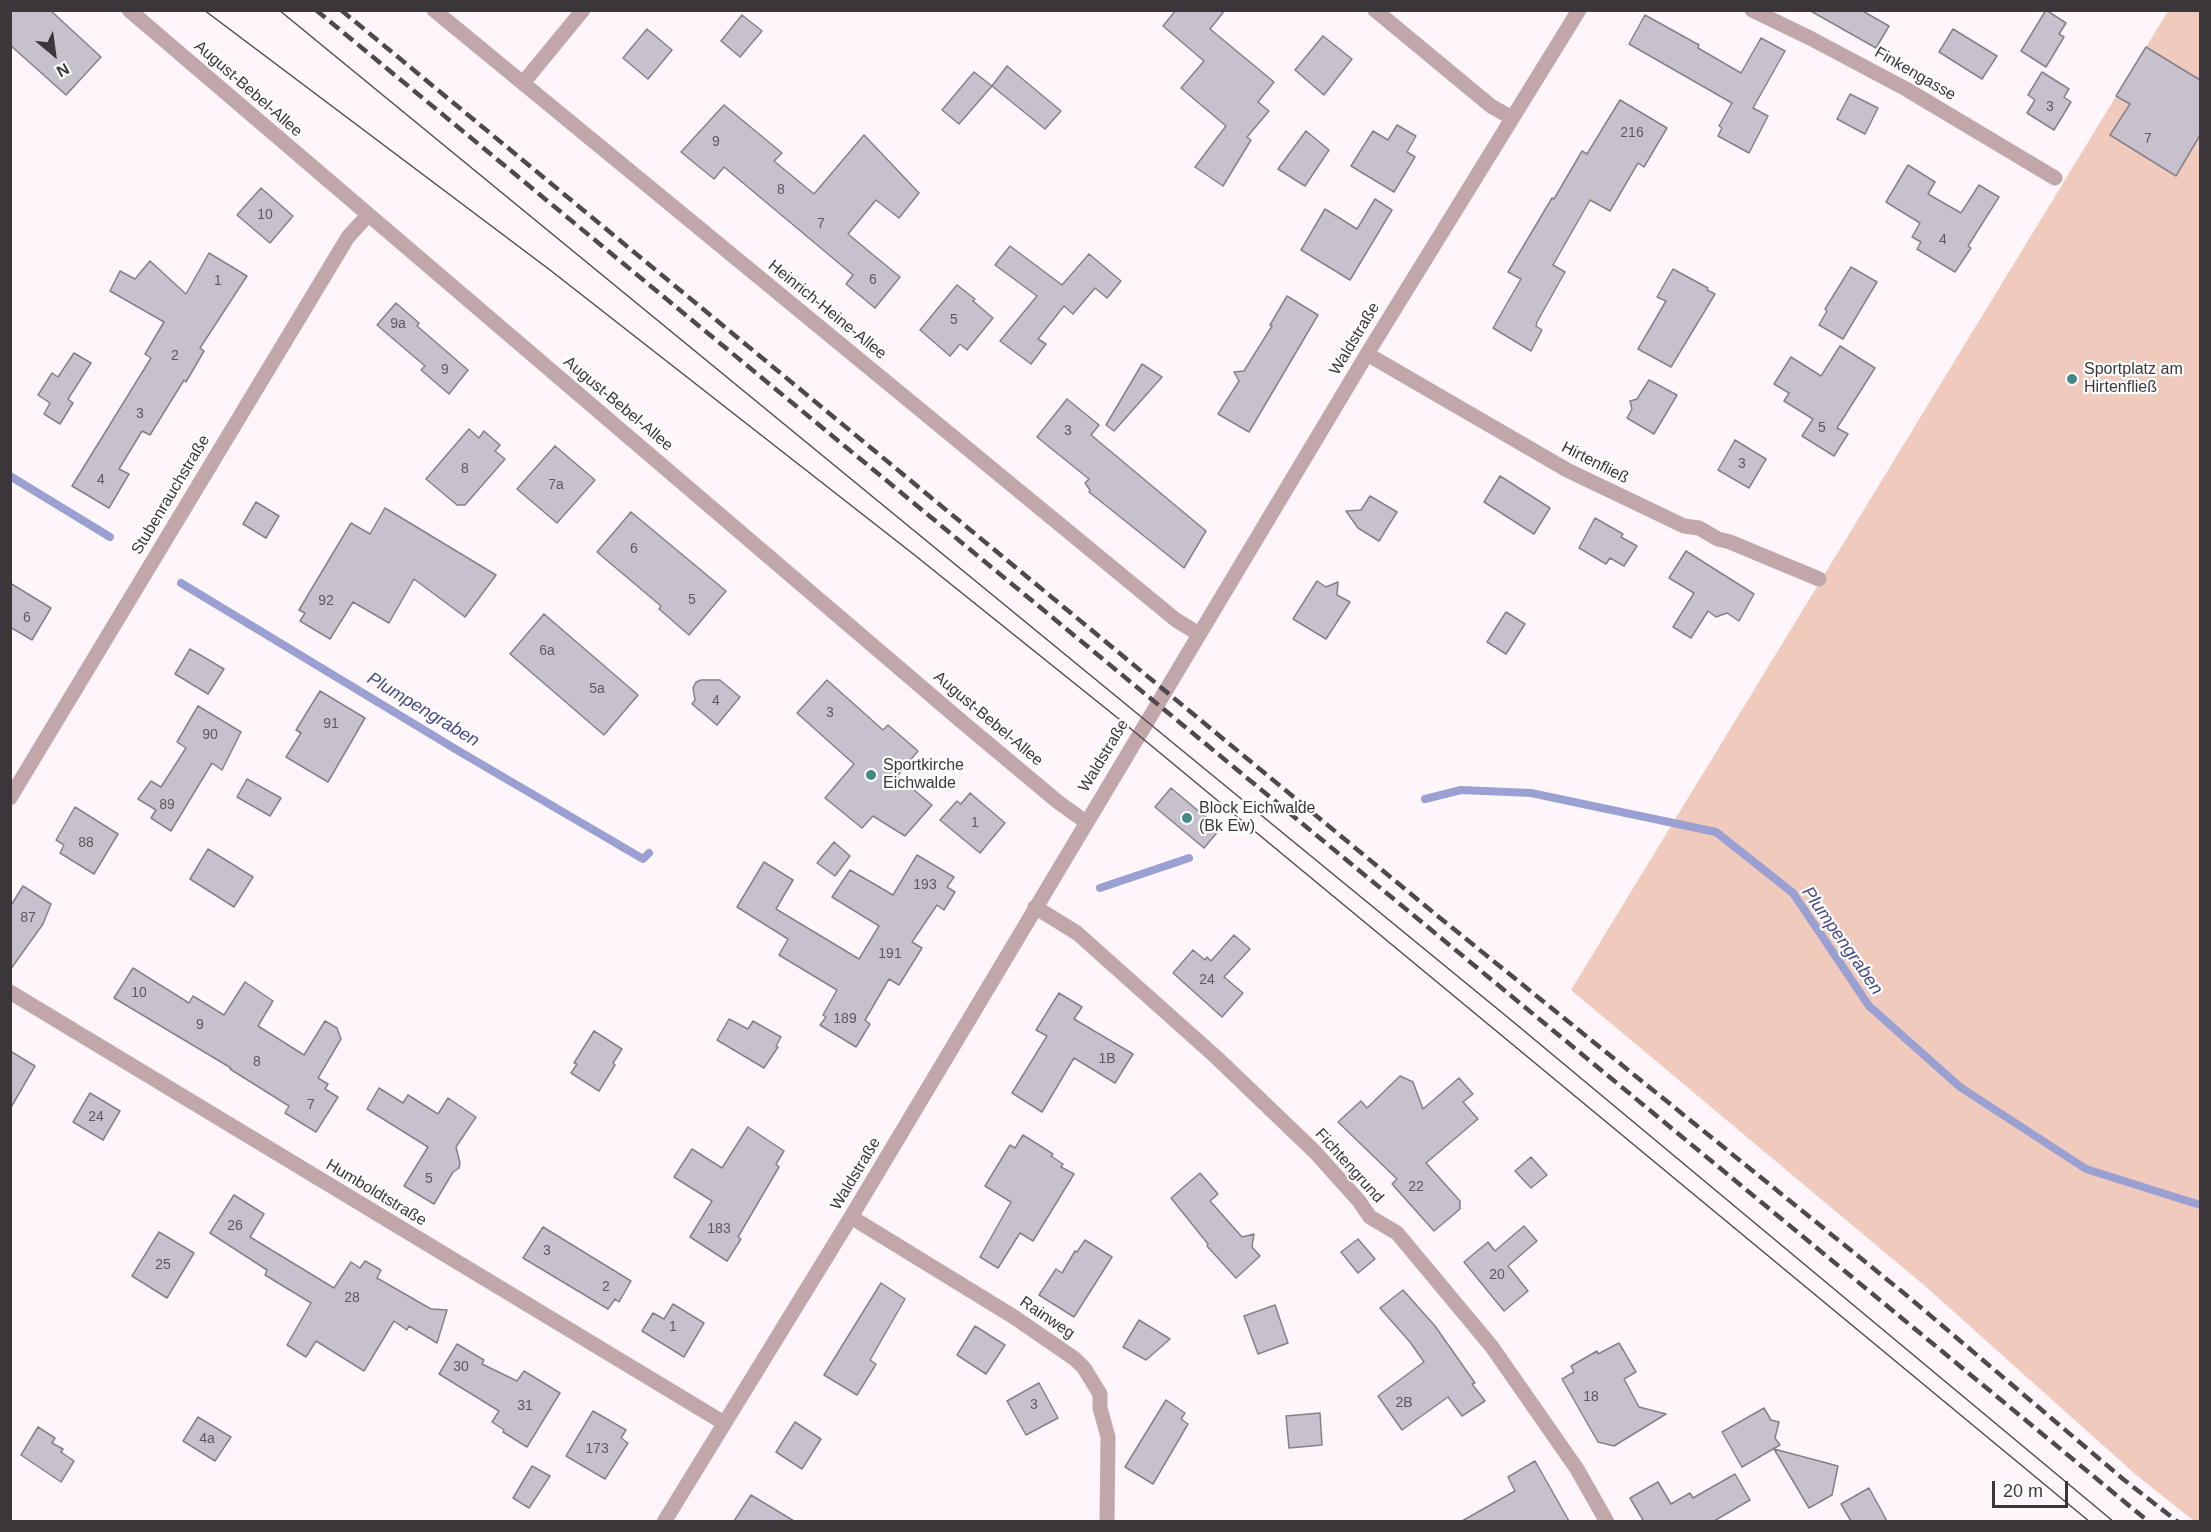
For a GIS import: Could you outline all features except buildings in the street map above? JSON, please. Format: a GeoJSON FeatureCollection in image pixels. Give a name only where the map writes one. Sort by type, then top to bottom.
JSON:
{"type":"FeatureCollection","features":[{"type":"Feature","properties":{"kind":"street","name":"August-Bebel-Allee"},"geometry":{"type":"LineString","coordinates":[[129,10],[367,216],[960,720],[1058,802],[1086,822]]}},
{"type":"Feature","properties":{"kind":"street","name":"Heinrich-Heine-Allee"},"geometry":{"type":"LineString","coordinates":[[434,10],[1176,620],[1199,634]]}},
{"type":"Feature","properties":{"kind":"street"},"geometry":{"type":"LineString","coordinates":[[523,83],[583,10]]}},
{"type":"Feature","properties":{"kind":"street"},"geometry":{"type":"LineString","coordinates":[[1375,10],[1491,106],[1512,118]]}},
{"type":"Feature","properties":{"kind":"street","name":"Waldstraße"},"geometry":{"type":"LineString","coordinates":[[664,1521],[851,1217],[1367,354],[1579,10]]}},
{"type":"Feature","properties":{"kind":"street","name":"Finkengasse"},"geometry":{"type":"LineString","coordinates":[[1752,10],[1906,89],[2055,178]]}},
{"type":"Feature","properties":{"kind":"street","name":"Stubenrauchstraße"},"geometry":{"type":"LineString","coordinates":[[10,798],[348,237],[367,216]]}},
{"type":"Feature","properties":{"kind":"street","name":"Hirtenfließ"},"geometry":{"type":"LineString","coordinates":[[1367,354],[1586,480],[1684,526],[1699,528],[1718,539],[1819,579]]}},
{"type":"Feature","properties":{"kind":"street","name":"Fichtengrund"},"geometry":{"type":"LineString","coordinates":[[1035,908],[1077,933],[1234,1073],[1314,1152],[1359,1201],[1370,1217],[1397,1233],[1492,1347],[1577,1469],[1607,1521]]}},
{"type":"Feature","properties":{"kind":"street","name":"Humboldtstraße"},"geometry":{"type":"LineString","coordinates":[[10,992],[724,1423]]}},
{"type":"Feature","properties":{"kind":"street","name":"Rainweg"},"geometry":{"type":"LineString","coordinates":[[851,1217],[1014,1317],[1075,1359],[1084,1368],[1100,1394],[1100,1408],[1108,1437],[1107,1521]]}},
{"type":"Feature","properties":{"kind":"shaded area"},"geometry":{"type":"Polygon","coordinates":[[[2168,11],[2200,11],[2200,1521],[2194,1521],[2135,1474],[1925,1286],[1571,990],[2168,11]]]}},
{"type":"Feature","properties":{"kind":"waterway","name":"Plumpengraben"},"geometry":{"type":"LineString","coordinates":[[10,476],[110,537]]}},
{"type":"Feature","properties":{"kind":"waterway","name":"Plumpengraben"},"geometry":{"type":"LineString","coordinates":[[181,583],[457,750],[643,859],[649,853]]}},
{"type":"Feature","properties":{"kind":"waterway","name":"Plumpengraben"},"geometry":{"type":"LineString","coordinates":[[1425,799],[1461,790],[1531,793],[1716,832],[1793,893],[1869,1006],[1960,1087],[2086,1169],[2200,1205]]}},
{"type":"Feature","properties":{"kind":"waterway","name":"Plumpengraben"},"geometry":{"type":"LineString","coordinates":[[1100,888],[1189,858]]}},
{"type":"Feature","properties":{"kind":"tram line"},"geometry":{"type":"LineString","coordinates":[[204,10],[550,270],[912,553],[1119,719],[2090,1522]]}},
{"type":"Feature","properties":{"kind":"tram line"},"geometry":{"type":"LineString","coordinates":[[279,10],[1511,1020],[2114,1522]]}},
{"type":"Feature","properties":{"kind":"railway"},"geometry":{"type":"LineString","coordinates":[[316,10],[2149,1522]]}},
{"type":"Feature","properties":{"kind":"railway"},"geometry":{"type":"LineString","coordinates":[[341,10],[1434,913],[1905,1294],[2123,1479],[2178,1522]]}},
{"type":"Feature","properties":{"kind":"place","name":"Sportplatz am Hirtenfließ"},"geometry":{"type":"Point","coordinates":[2072,379]}},
{"type":"Feature","properties":{"kind":"place","name":"Sportkirche Eichwalde"},"geometry":{"type":"Point","coordinates":[871,775]}},
{"type":"Feature","properties":{"kind":"place","name":"Block Eichwalde (Bk Ew)"},"geometry":{"type":"Point","coordinates":[1187,818]}}]}
